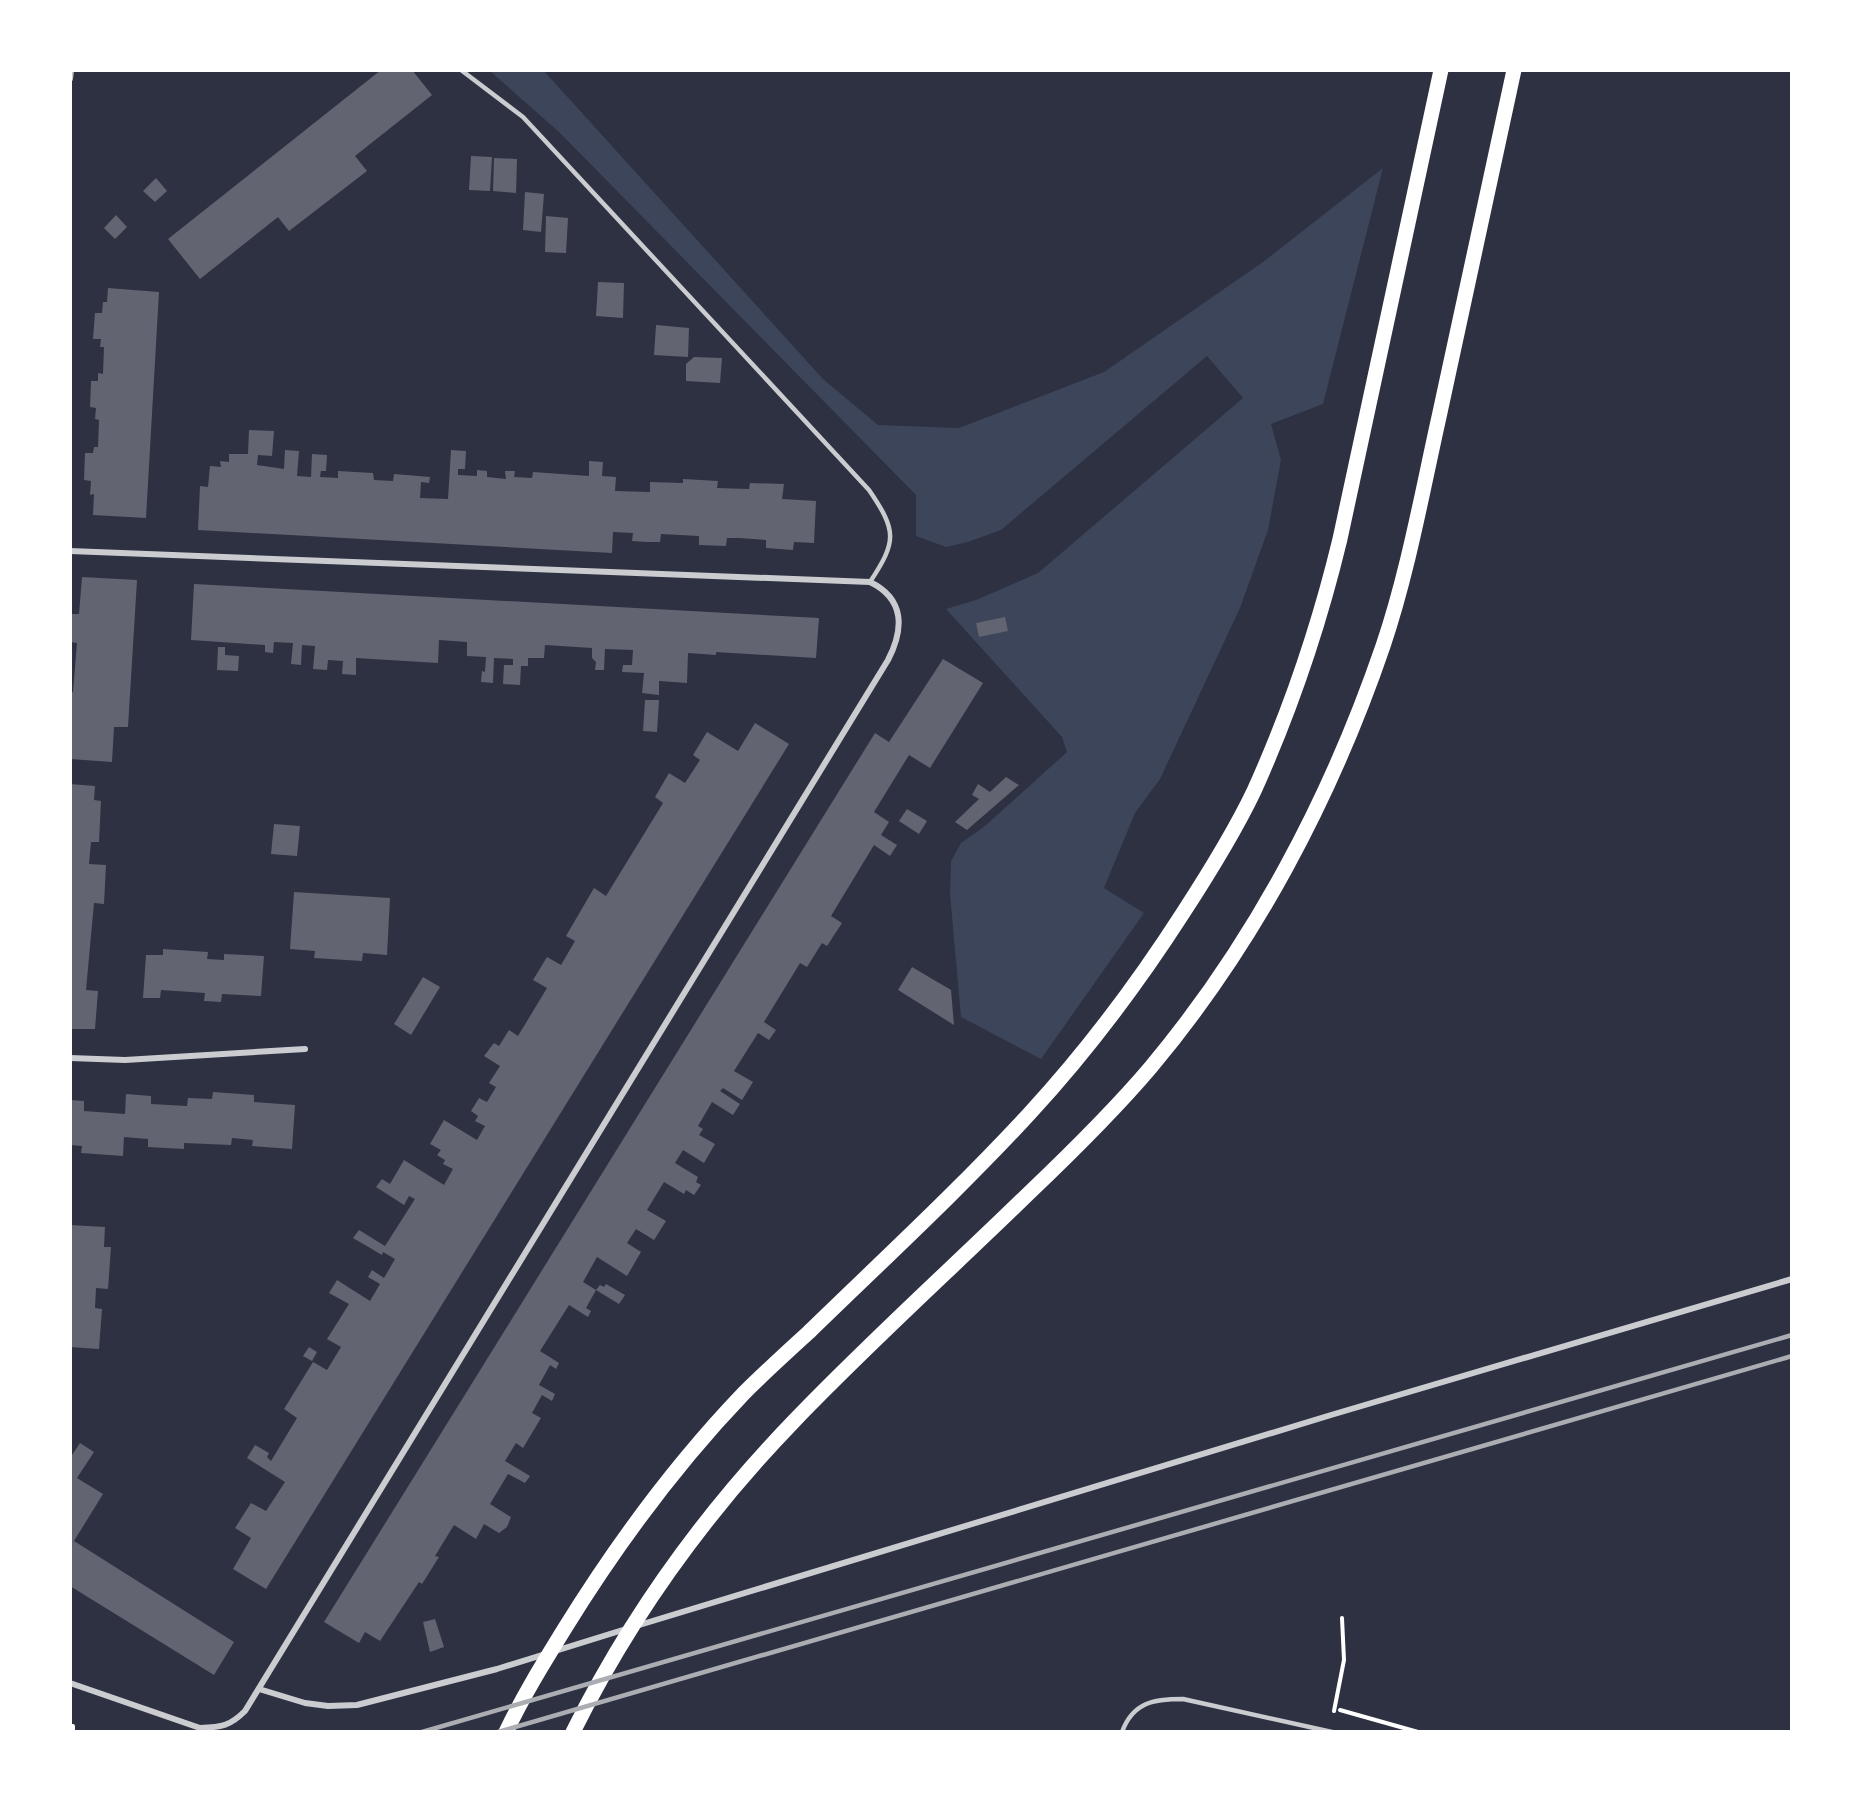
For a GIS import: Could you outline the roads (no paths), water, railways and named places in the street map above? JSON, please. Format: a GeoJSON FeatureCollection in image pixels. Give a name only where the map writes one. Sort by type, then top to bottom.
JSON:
{"type":"FeatureCollection","features":[{"type":"Feature","properties":{"kind":"main road"},"geometry":{"type":"LineString","coordinates":[[506,1731],[531,1682],[596,1579],[660,1489],[745,1392],[962,1183],[1031,1112],[1137,984],[1215,863],[1252,794],[1280,732],[1304,668],[1323,607],[1340,539],[1442,70]]}},
{"type":"Feature","properties":{"kind":"main road"},"geometry":{"type":"LineString","coordinates":[[573,1731],[611,1660],[646,1603],[708,1520],[751,1468],[794,1421],[1127,1095],[1190,1018],[1285,870],[1339,757],[1384,643],[1419,505],[1514,70]]}},
{"type":"Feature","properties":{"kind":"street"},"geometry":{"type":"LineString","coordinates":[[70,79],[71,70]]}},
{"type":"Feature","properties":{"kind":"street"},"geometry":{"type":"LineString","coordinates":[[70,551],[870,582],[882,588],[892,598],[898,611],[899,626],[897,643],[888,660],[245,1711],[233,1723],[200,1728],[70,1683]]}},
{"type":"Feature","properties":{"kind":"street"},"geometry":{"type":"LineString","coordinates":[[70,1058],[125,1060],[305,1049]]}},
{"type":"Feature","properties":{"kind":"street"},"geometry":{"type":"LineString","coordinates":[[259,1689],[305,1703],[328,1706],[357,1705],[497,1669],[1320,1418],[1791,1279]]}},
{"type":"Feature","properties":{"kind":"lane"},"geometry":{"type":"LineString","coordinates":[[461,70],[523,117],[869,490],[884,513],[890,530],[891,544],[886,557],[870,582]]}},
{"type":"Feature","properties":{"kind":"lane"},"geometry":{"type":"LineString","coordinates":[[1122,1731],[1131,1714],[1144,1705],[1161,1699],[1183,1699],[1330,1731]]}},
{"type":"Feature","properties":{"kind":"railway"},"geometry":{"type":"LineString","coordinates":[[422,1732],[1792,1335]]}},
{"type":"Feature","properties":{"kind":"railway"},"geometry":{"type":"LineString","coordinates":[[498,1732],[1792,1356]]}}]}
